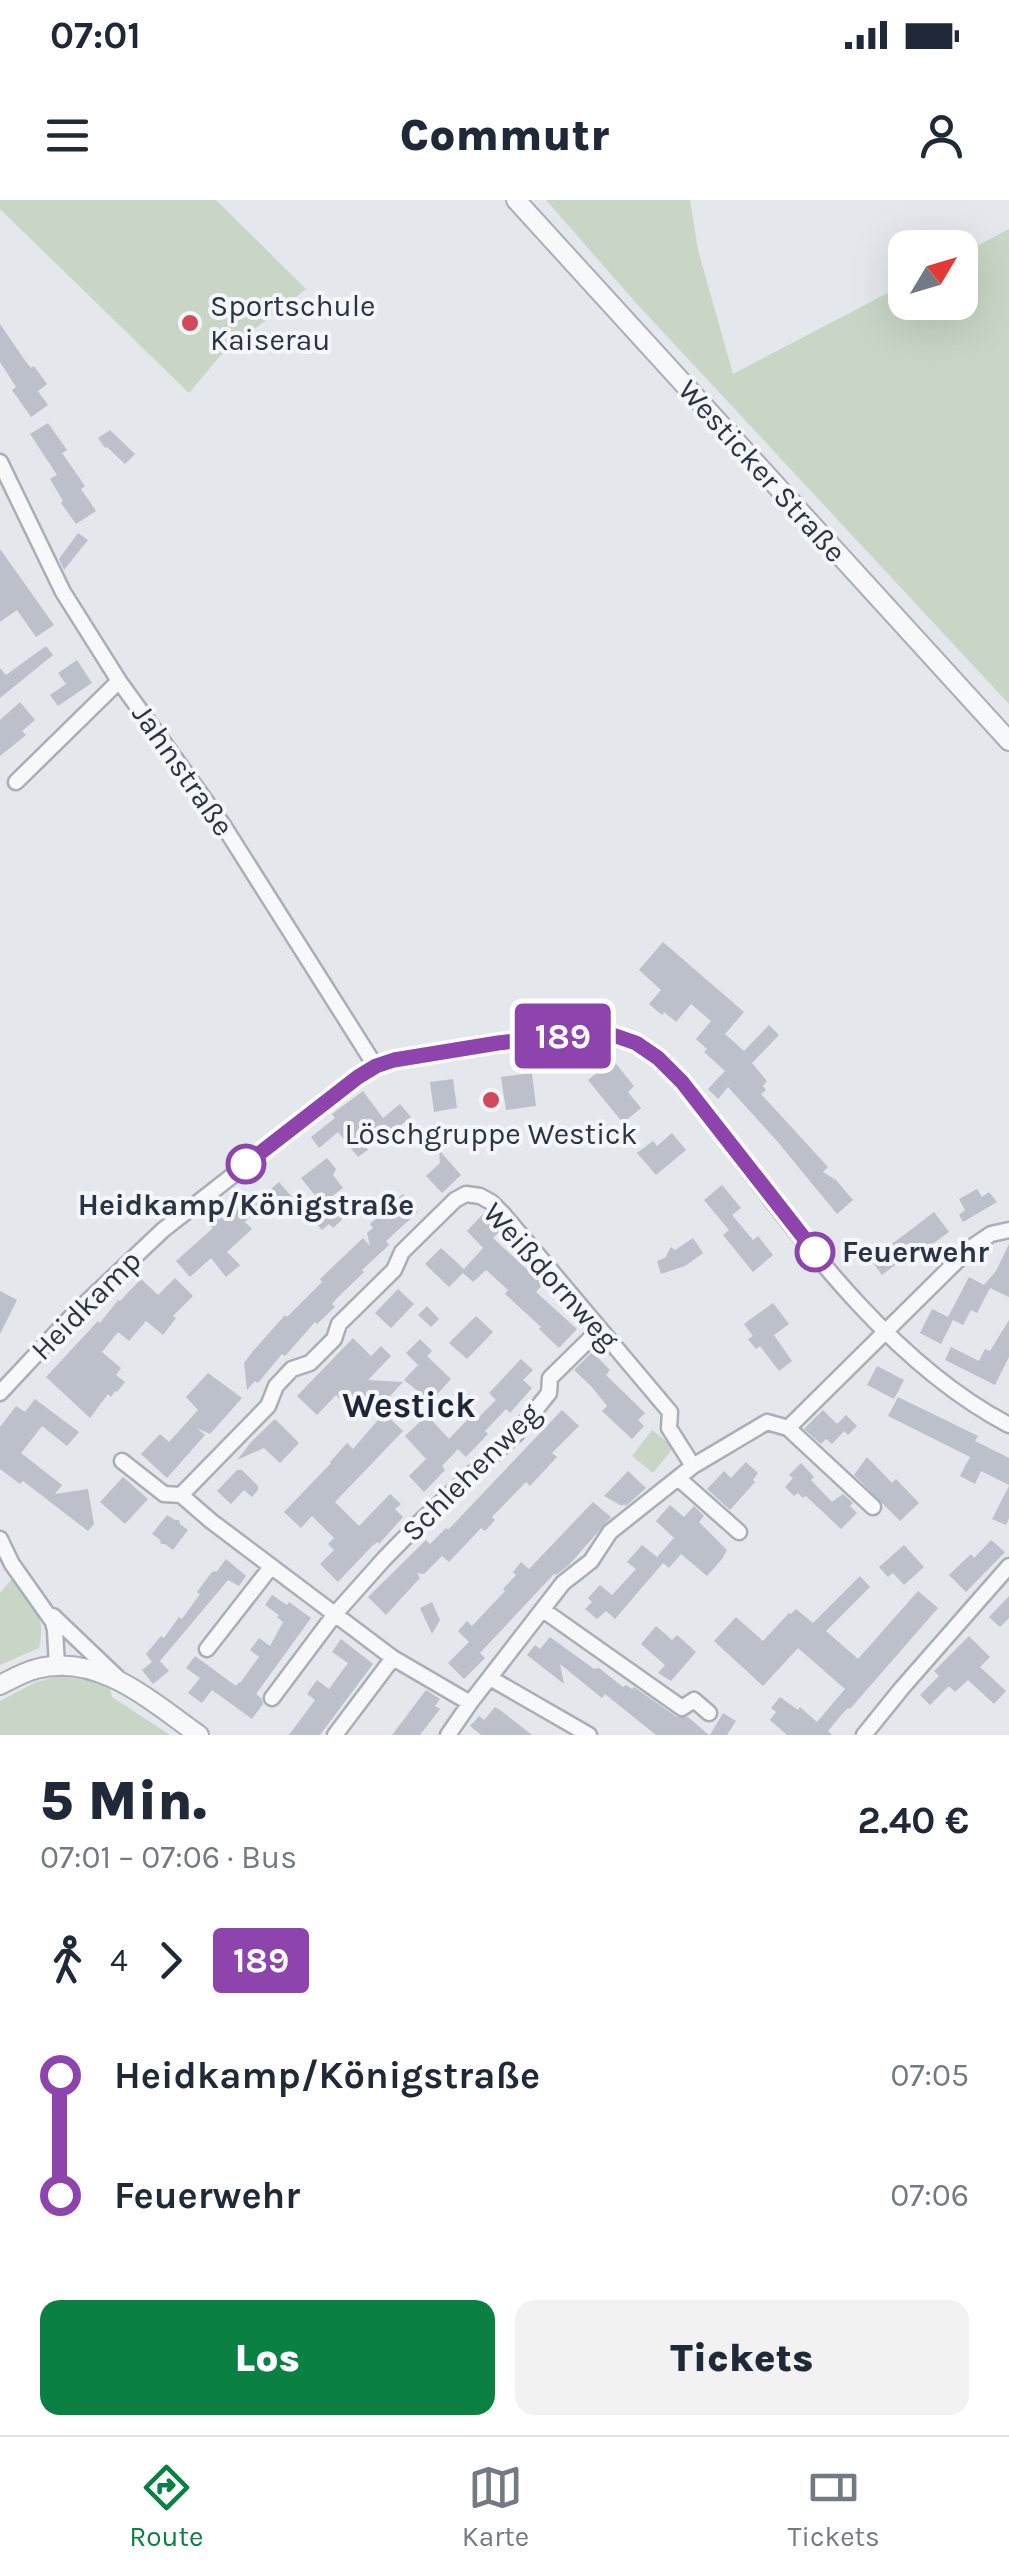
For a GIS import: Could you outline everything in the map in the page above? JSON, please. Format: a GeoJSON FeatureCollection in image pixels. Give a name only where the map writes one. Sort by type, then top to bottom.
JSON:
{"type":"FeatureCollection","features":[{"type":"Feature","properties":{"kind":"street","name":"Westicker Straße"},"geometry":{"type":"LineString","coordinates":[[516,200],[1009,741]]}},
{"type":"Feature","properties":{"kind":"street","name":"Jahnstraße"},"geometry":{"type":"LineString","coordinates":[[1,466],[63,592],[119,681],[223,825],[376,1066]]}},
{"type":"Feature","properties":{"kind":"street"},"geometry":{"type":"LineString","coordinates":[[16,782],[119,681]]}},
{"type":"Feature","properties":{"kind":"street","name":"Heidkamp"},"geometry":{"type":"LineString","coordinates":[[0,1393],[71,1317],[163,1230],[358,1077],[394,1060],[586,1033],[610,1034],[636,1043],[658,1058],[682,1082],[853,1298],[927,1370],[1009,1425]]}},
{"type":"Feature","properties":{"kind":"street","name":"Weißdornweg"},"geometry":{"type":"LineString","coordinates":[[181,1495],[268,1406],[276,1386],[292,1369],[310,1362],[334,1339],[339,1324],[394,1270],[402,1252],[466,1194],[492,1202],[670,1412],[670,1428],[693,1466]]}},
{"type":"Feature","properties":{"kind":"street"},"geometry":{"type":"LineString","coordinates":[[788,1428],[969,1249],[991,1234],[1009,1230]]}},
{"type":"Feature","properties":{"kind":"street","name":"Schlehenweg"},"geometry":{"type":"LineString","coordinates":[[334,1614],[424,1518],[517,1434],[549,1393],[550,1378],[600,1329]]}},
{"type":"Feature","properties":{"kind":"street"},"geometry":{"type":"LineString","coordinates":[[448,1735],[563,1582],[591,1561],[610,1532],[693,1466],[767,1422],[788,1428],[873,1507]]}},
{"type":"Feature","properties":{"kind":"street"},"geometry":{"type":"LineString","coordinates":[[122,1461],[164,1494],[181,1495],[211,1522],[393,1658],[470,1703]]}},
{"type":"Feature","properties":{"kind":"street"},"geometry":{"type":"LineString","coordinates":[[678,1478],[739,1532]]}},
{"type":"Feature","properties":{"kind":"street"},"geometry":{"type":"LineString","coordinates":[[0,1539],[12,1564],[48,1612],[125,1684],[199,1735]]}},
{"type":"Feature","properties":{"kind":"street"},"geometry":{"type":"LineString","coordinates":[[864,1735],[1009,1566]]}},
{"type":"Feature","properties":{"kind":"street"},"geometry":{"type":"LineString","coordinates":[[207,1649],[272,1567]]}},
{"type":"Feature","properties":{"kind":"street"},"geometry":{"type":"LineString","coordinates":[[544,1610],[682,1708],[694,1700],[709,1712]]}},
{"type":"Feature","properties":{"kind":"street"},"geometry":{"type":"LineString","coordinates":[[48,1612],[55,1630],[57,1666]]}},
{"type":"Feature","properties":{"kind":"street"},"geometry":{"type":"LineString","coordinates":[[272,1698],[334,1614]]}},
{"type":"Feature","properties":{"kind":"street"},"geometry":{"type":"LineString","coordinates":[[335,1735],[393,1658]]}},
{"type":"Feature","properties":{"kind":"street"},"geometry":{"type":"LineString","coordinates":[[0,1685],[35,1669],[57,1666],[95,1671],[125,1684]]}},
{"type":"Feature","properties":{"kind":"street"},"geometry":{"type":"LineString","coordinates":[[490,1678],[589,1735]]}},
{"type":"Feature","properties":{"kind":"green space","name":"Sportschule Kaiserau"},"geometry":{"type":"Polygon","coordinates":[[[0,200],[216,200],[306,289],[220,356],[189,393],[0,209],[0,200]]]}},
{"type":"Feature","properties":{"kind":"green space"},"geometry":{"type":"Polygon","coordinates":[[[546,200],[690,200],[698,250],[733,374],[888,293],[888,320],[978,320],[978,245],[1009,229],[1009,704],[636,303],[546,200]]]}},
{"type":"Feature","properties":{"kind":"green space"},"geometry":{"type":"Polygon","coordinates":[[[652,1430],[674,1447],[653,1473],[632,1456],[652,1430]]]}},
{"type":"Feature","properties":{"kind":"green space"},"geometry":{"type":"Polygon","coordinates":[[[12,1579],[36,1610],[41,1636],[39,1648],[0,1665],[0,1593],[12,1579]]]}},
{"type":"Feature","properties":{"kind":"green space"},"geometry":{"type":"Polygon","coordinates":[[[60,1676],[110,1688],[112,1697],[170,1735],[0,1735],[0,1701],[36,1682],[60,1676]]]}},
{"type":"Feature","properties":{"kind":"building"},"geometry":{"type":"Polygon","coordinates":[[[0,324],[47,384],[38,391],[48,405],[31,417],[12,390],[16,387],[0,362],[0,324]]]}},
{"type":"Feature","properties":{"kind":"building"},"geometry":{"type":"Polygon","coordinates":[[[48,423],[67,450],[62,453],[85,486],[81,489],[96,511],[76,524],[50,479],[57,475],[30,434],[48,423]]]}},
{"type":"Feature","properties":{"kind":"building"},"geometry":{"type":"Polygon","coordinates":[[[110,430],[135,454],[125,464],[98,438],[110,430]]]}},
{"type":"Feature","properties":{"kind":"building"},"geometry":{"type":"Polygon","coordinates":[[[78,533],[88,540],[64,570],[59,559],[78,533]]]}},
{"type":"Feature","properties":{"kind":"building"},"geometry":{"type":"Polygon","coordinates":[[[0,549],[54,625],[36,637],[17,610],[0,622],[0,549]]]}},
{"type":"Feature","properties":{"kind":"building"},"geometry":{"type":"Polygon","coordinates":[[[46,646],[53,655],[0,698],[0,668],[6,675],[46,646]]]}},
{"type":"Feature","properties":{"kind":"building"},"geometry":{"type":"Polygon","coordinates":[[[77,660],[92,683],[58,706],[50,695],[66,684],[58,673],[77,660]]]}},
{"type":"Feature","properties":{"kind":"building"},"geometry":{"type":"Polygon","coordinates":[[[20,702],[35,720],[22,731],[26,735],[0,756],[0,720],[20,702]]]}},
{"type":"Feature","properties":{"kind":"building"},"geometry":{"type":"Polygon","coordinates":[[[663,942],[744,1012],[725,1034],[744,1051],[769,1025],[779,1035],[752,1063],[767,1081],[761,1094],[828,1167],[823,1172],[836,1180],[853,1200],[837,1214],[728,1087],[718,1099],[708,1089],[725,1071],[696,1039],[711,1021],[691,1004],[676,1022],[649,1004],[661,990],[639,970],[663,942]]]}},
{"type":"Feature","properties":{"kind":"building"},"geometry":{"type":"Polygon","coordinates":[[[613,1060],[634,1086],[628,1092],[641,1108],[623,1123],[588,1080],[613,1060]]]}},
{"type":"Feature","properties":{"kind":"building"},"geometry":{"type":"Polygon","coordinates":[[[532,1073],[536,1106],[506,1110],[501,1077],[532,1073]]]}},
{"type":"Feature","properties":{"kind":"building"},"geometry":{"type":"Polygon","coordinates":[[[453,1079],[457,1108],[434,1112],[430,1082],[453,1079]]]}},
{"type":"Feature","properties":{"kind":"building"},"geometry":{"type":"Polygon","coordinates":[[[363,1091],[383,1118],[400,1104],[411,1117],[391,1133],[384,1124],[363,1143],[368,1150],[358,1157],[338,1132],[319,1148],[311,1137],[335,1118],[332,1114],[363,1091]]]}},
{"type":"Feature","properties":{"kind":"building"},"geometry":{"type":"Polygon","coordinates":[[[672,1133],[686,1150],[656,1175],[637,1153],[653,1141],[657,1146],[672,1133]]]}},
{"type":"Feature","properties":{"kind":"building"},"geometry":{"type":"Polygon","coordinates":[[[439,1150],[461,1175],[442,1193],[426,1176],[440,1163],[439,1150]]]}},
{"type":"Feature","properties":{"kind":"building"},"geometry":{"type":"Polygon","coordinates":[[[327,1158],[343,1188],[322,1204],[301,1178],[327,1158]]]}},
{"type":"Feature","properties":{"kind":"building"},"geometry":{"type":"Polygon","coordinates":[[[279,1182],[292,1197],[285,1203],[291,1210],[282,1218],[262,1197],[279,1182]]]}},
{"type":"Feature","properties":{"kind":"building"},"geometry":{"type":"Polygon","coordinates":[[[722,1185],[741,1208],[732,1215],[753,1240],[758,1236],[773,1255],[753,1272],[723,1235],[729,1230],[704,1200],[722,1185]]]}},
{"type":"Feature","properties":{"kind":"building"},"geometry":{"type":"Polygon","coordinates":[[[977,1189],[982,1197],[989,1192],[997,1202],[963,1222],[959,1215],[965,1210],[959,1199],[977,1189]]]}},
{"type":"Feature","properties":{"kind":"building"},"geometry":{"type":"Polygon","coordinates":[[[253,1192],[264,1204],[245,1222],[252,1229],[227,1252],[240,1265],[226,1277],[211,1258],[190,1277],[176,1261],[213,1228],[207,1222],[227,1203],[233,1209],[253,1192]]]}},
{"type":"Feature","properties":{"kind":"building"},"geometry":{"type":"Polygon","coordinates":[[[403,1194],[418,1212],[386,1241],[389,1245],[337,1298],[332,1304],[335,1307],[247,1390],[244,1363],[253,1351],[363,1238],[370,1246],[370,1224],[403,1194]]]}},
{"type":"Feature","properties":{"kind":"building"},"geometry":{"type":"Polygon","coordinates":[[[348,1207],[341,1213],[345,1217],[333,1228],[329,1224],[322,1230],[310,1217],[348,1207]]]}},
{"type":"Feature","properties":{"kind":"building"},"geometry":{"type":"Polygon","coordinates":[[[934,1212],[949,1232],[882,1275],[868,1256],[884,1244],[886,1247],[896,1241],[934,1212]]]}},
{"type":"Feature","properties":{"kind":"building"},"geometry":{"type":"Polygon","coordinates":[[[483,1214],[500,1231],[493,1238],[543,1284],[536,1292],[577,1329],[559,1348],[486,1270],[473,1282],[463,1273],[449,1287],[425,1264],[441,1248],[464,1269],[483,1248],[467,1231],[483,1214]]]}},
{"type":"Feature","properties":{"kind":"building"},"geometry":{"type":"Polygon","coordinates":[[[693,1238],[703,1253],[685,1266],[661,1274],[657,1261],[665,1258],[671,1247],[675,1250],[693,1238]]]}},
{"type":"Feature","properties":{"kind":"building"},"geometry":{"type":"Polygon","coordinates":[[[1009,1244],[1009,1297],[990,1288],[977,1313],[971,1310],[963,1325],[953,1320],[941,1344],[920,1333],[932,1309],[948,1317],[969,1277],[984,1285],[1009,1244]]]}},
{"type":"Feature","properties":{"kind":"building"},"geometry":{"type":"Polygon","coordinates":[[[175,1278],[193,1296],[173,1316],[176,1318],[163,1335],[146,1321],[129,1341],[118,1332],[102,1352],[121,1368],[116,1375],[125,1382],[111,1397],[108,1394],[90,1418],[46,1377],[141,1279],[158,1295],[175,1278]]]}},
{"type":"Feature","properties":{"kind":"building"},"geometry":{"type":"Polygon","coordinates":[[[398,1289],[414,1304],[391,1328],[375,1313],[398,1289]]]}},
{"type":"Feature","properties":{"kind":"building"},"geometry":{"type":"Polygon","coordinates":[[[0,1291],[17,1300],[0,1334],[0,1291]]]}},
{"type":"Feature","properties":{"kind":"building"},"geometry":{"type":"Polygon","coordinates":[[[773,1303],[789,1324],[774,1335],[792,1361],[779,1371],[760,1346],[756,1349],[748,1339],[753,1336],[744,1324],[773,1303]]]}},
{"type":"Feature","properties":{"kind":"building"},"geometry":{"type":"Polygon","coordinates":[[[427,1306],[439,1319],[431,1327],[418,1315],[427,1306]]]}},
{"type":"Feature","properties":{"kind":"building"},"geometry":{"type":"Polygon","coordinates":[[[476,1316],[493,1332],[467,1359],[449,1343],[476,1316]]]}},
{"type":"Feature","properties":{"kind":"building"},"geometry":{"type":"Polygon","coordinates":[[[1009,1320],[1009,1357],[995,1385],[945,1360],[951,1347],[979,1361],[1009,1320]]]}},
{"type":"Feature","properties":{"kind":"building"},"geometry":{"type":"Polygon","coordinates":[[[353,1338],[371,1356],[381,1346],[391,1356],[368,1380],[403,1382],[378,1409],[364,1396],[351,1410],[336,1395],[317,1415],[297,1396],[353,1338]]]}},
{"type":"Feature","properties":{"kind":"building"},"geometry":{"type":"Polygon","coordinates":[[[420,1339],[432,1351],[427,1356],[451,1379],[431,1401],[404,1380],[418,1365],[406,1353],[420,1339]]]}},
{"type":"Feature","properties":{"kind":"building"},"geometry":{"type":"Polygon","coordinates":[[[592,1352],[610,1370],[606,1375],[645,1413],[638,1420],[644,1426],[632,1439],[602,1411],[607,1406],[574,1370],[592,1352]]]}},
{"type":"Feature","properties":{"kind":"building"},"geometry":{"type":"Polygon","coordinates":[[[521,1359],[533,1370],[523,1380],[532,1388],[510,1413],[506,1409],[466,1457],[458,1449],[424,1492],[409,1476],[426,1459],[405,1436],[427,1415],[449,1439],[470,1417],[475,1421],[496,1400],[489,1393],[521,1359]]]}},
{"type":"Feature","properties":{"kind":"building"},"geometry":{"type":"Polygon","coordinates":[[[877,1366],[904,1380],[894,1399],[867,1385],[877,1366]]]}},
{"type":"Feature","properties":{"kind":"building"},"geometry":{"type":"Polygon","coordinates":[[[208,1373],[242,1398],[210,1434],[197,1428],[205,1435],[167,1478],[141,1454],[160,1434],[169,1442],[198,1410],[186,1397],[208,1373]]]}},
{"type":"Feature","properties":{"kind":"building"},"geometry":{"type":"Polygon","coordinates":[[[898,1397],[978,1436],[975,1441],[1009,1458],[1009,1485],[981,1471],[975,1484],[960,1476],[970,1457],[888,1416],[898,1397]]]}},
{"type":"Feature","properties":{"kind":"building"},"geometry":{"type":"Polygon","coordinates":[[[35,1399],[79,1432],[67,1446],[42,1426],[21,1453],[62,1485],[55,1494],[88,1489],[94,1524],[88,1531],[23,1481],[20,1484],[0,1469],[0,1427],[16,1406],[25,1412],[35,1399]]]}},
{"type":"Feature","properties":{"kind":"building"},"geometry":{"type":"Polygon","coordinates":[[[562,1410],[579,1426],[552,1453],[557,1457],[530,1486],[526,1482],[492,1517],[495,1520],[485,1531],[481,1528],[449,1562],[442,1556],[424,1574],[417,1573],[420,1578],[386,1615],[368,1597],[426,1540],[430,1544],[448,1530],[562,1410]]]}},
{"type":"Feature","properties":{"kind":"building"},"geometry":{"type":"Polygon","coordinates":[[[823,1410],[844,1431],[832,1444],[826,1439],[821,1444],[804,1429],[823,1410]]]}},
{"type":"Feature","properties":{"kind":"building"},"geometry":{"type":"Polygon","coordinates":[[[384,1413],[403,1431],[335,1502],[359,1526],[390,1494],[401,1504],[395,1509],[403,1517],[338,1582],[320,1564],[334,1550],[328,1544],[334,1538],[312,1516],[301,1528],[284,1512],[347,1443],[353,1449],[384,1413]]]}},
{"type":"Feature","properties":{"kind":"building"},"geometry":{"type":"Polygon","coordinates":[[[846,1415],[857,1426],[848,1435],[837,1424],[846,1415]]]}},
{"type":"Feature","properties":{"kind":"building"},"geometry":{"type":"Polygon","coordinates":[[[275,1419],[299,1443],[280,1463],[264,1448],[237,1460],[252,1441],[275,1419]]]}},
{"type":"Feature","properties":{"kind":"building"},"geometry":{"type":"Polygon","coordinates":[[[867,1457],[919,1503],[900,1521],[854,1475],[867,1457]]]}},
{"type":"Feature","properties":{"kind":"building"},"geometry":{"type":"Polygon","coordinates":[[[746,1462],[758,1473],[755,1482],[730,1510],[707,1489],[724,1471],[731,1478],[746,1462]]]}},
{"type":"Feature","properties":{"kind":"building"},"geometry":{"type":"Polygon","coordinates":[[[801,1463],[832,1502],[843,1494],[853,1503],[850,1506],[857,1513],[841,1529],[806,1496],[794,1496],[785,1487],[793,1478],[789,1475],[801,1463]]]}},
{"type":"Feature","properties":{"kind":"building"},"geometry":{"type":"Polygon","coordinates":[[[237,1470],[242,1470],[258,1490],[252,1497],[244,1490],[231,1504],[217,1491],[237,1470]]]}},
{"type":"Feature","properties":{"kind":"building"},"geometry":{"type":"Polygon","coordinates":[[[628,1471],[646,1488],[622,1506],[604,1496],[628,1471]]]}},
{"type":"Feature","properties":{"kind":"building"},"geometry":{"type":"Polygon","coordinates":[[[123,1477],[148,1499],[125,1524],[100,1502],[123,1477]]]}},
{"type":"Feature","properties":{"kind":"building"},"geometry":{"type":"Polygon","coordinates":[[[1009,1486],[1009,1518],[1006,1525],[992,1519],[1009,1486]]]}},
{"type":"Feature","properties":{"kind":"building"},"geometry":{"type":"Polygon","coordinates":[[[593,1502],[611,1517],[569,1565],[554,1574],[480,1653],[485,1658],[464,1679],[448,1663],[469,1642],[458,1631],[467,1621],[472,1626],[505,1591],[521,1562],[529,1569],[593,1502]]]}},
{"type":"Feature","properties":{"kind":"building"},"geometry":{"type":"Polygon","coordinates":[[[670,1505],[684,1517],[694,1506],[704,1516],[699,1522],[727,1550],[722,1559],[707,1576],[681,1554],[669,1568],[663,1563],[615,1619],[606,1611],[597,1619],[585,1609],[592,1602],[588,1598],[600,1585],[612,1595],[636,1569],[627,1562],[642,1545],[657,1557],[674,1538],[656,1521],[670,1505]]]}},
{"type":"Feature","properties":{"kind":"building"},"geometry":{"type":"Polygon","coordinates":[[[167,1515],[188,1530],[173,1550],[152,1534],[167,1515]]]}},
{"type":"Feature","properties":{"kind":"building"},"geometry":{"type":"Polygon","coordinates":[[[991,1540],[1005,1552],[966,1592],[949,1575],[991,1540]]]}},
{"type":"Feature","properties":{"kind":"building"},"geometry":{"type":"Polygon","coordinates":[[[904,1545],[924,1567],[904,1585],[893,1573],[888,1577],[879,1567],[904,1545]]]}},
{"type":"Feature","properties":{"kind":"building"},"geometry":{"type":"Polygon","coordinates":[[[226,1559],[246,1576],[239,1586],[228,1580],[160,1661],[169,1671],[153,1684],[142,1670],[152,1662],[146,1654],[179,1617],[182,1619],[200,1594],[197,1592],[226,1559]]]}},
{"type":"Feature","properties":{"kind":"building"},"geometry":{"type":"Polygon","coordinates":[[[860,1576],[870,1587],[826,1631],[858,1659],[918,1591],[938,1608],[843,1713],[828,1731],[832,1735],[787,1735],[770,1720],[776,1712],[771,1708],[780,1697],[817,1722],[845,1689],[798,1648],[763,1686],[714,1641],[736,1617],[763,1641],[796,1609],[813,1623],[860,1576]]]}},
{"type":"Feature","properties":{"kind":"building"},"geometry":{"type":"Polygon","coordinates":[[[272,1595],[311,1618],[256,1694],[263,1704],[252,1719],[212,1690],[202,1703],[188,1693],[200,1678],[186,1668],[195,1656],[236,1686],[240,1683],[259,1657],[250,1650],[259,1638],[270,1646],[283,1622],[265,1605],[272,1595]]]}},
{"type":"Feature","properties":{"kind":"building"},"geometry":{"type":"Polygon","coordinates":[[[1009,1596],[1009,1618],[1000,1627],[989,1617],[1009,1596]]]}},
{"type":"Feature","properties":{"kind":"building"},"geometry":{"type":"Polygon","coordinates":[[[432,1602],[440,1620],[432,1634],[420,1608],[432,1602]]]}},
{"type":"Feature","properties":{"kind":"building"},"geometry":{"type":"Polygon","coordinates":[[[656,1626],[672,1640],[677,1635],[696,1652],[671,1681],[658,1673],[665,1665],[641,1644],[656,1626]]]}},
{"type":"Feature","properties":{"kind":"building"},"geometry":{"type":"Polygon","coordinates":[[[969,1636],[990,1657],[980,1667],[1006,1691],[994,1704],[968,1680],[955,1692],[949,1686],[930,1705],[920,1695],[939,1676],[934,1671],[969,1636]]]}},
{"type":"Feature","properties":{"kind":"building"},"geometry":{"type":"Polygon","coordinates":[[[550,1637],[623,1687],[634,1687],[677,1717],[688,1717],[709,1735],[656,1735],[560,1664],[564,1684],[527,1655],[535,1645],[540,1649],[550,1637]]]}},
{"type":"Feature","properties":{"kind":"building"},"geometry":{"type":"Polygon","coordinates":[[[341,1639],[373,1664],[320,1735],[289,1735],[315,1700],[307,1694],[317,1680],[329,1689],[348,1663],[332,1652],[341,1639]]]}},
{"type":"Feature","properties":{"kind":"building"},"geometry":{"type":"Polygon","coordinates":[[[426,1690],[440,1699],[435,1706],[440,1709],[420,1735],[392,1735],[426,1690]]]}},
{"type":"Feature","properties":{"kind":"building"},"geometry":{"type":"Polygon","coordinates":[[[495,1707],[532,1735],[481,1735],[470,1726],[479,1716],[484,1720],[495,1707]]]}},
{"type":"Feature","properties":{"kind":"building"},"geometry":{"type":"Polygon","coordinates":[[[723,1713],[736,1721],[727,1735],[710,1735],[723,1713]]]}},
{"type":"Feature","properties":{"kind":"bus line","name":"189"},"geometry":{"type":"LineString","coordinates":[[246,1164],[376,1066],[498,1043],[610,1034],[636,1043],[682,1082],[815,1252]]}},
{"type":"Feature","properties":{"kind":"place","name":"Sportschule Kaiserau"},"geometry":{"type":"Point","coordinates":[190,323]}},
{"type":"Feature","properties":{"kind":"place","name":"Löschgruppe Westick"},"geometry":{"type":"Point","coordinates":[491,1100]}},
{"type":"Feature","properties":{"kind":"place","name":"Heidkamp/Königstraße"},"geometry":{"type":"Point","coordinates":[246,1164]}},
{"type":"Feature","properties":{"kind":"place","name":"Feuerwehr"},"geometry":{"type":"Point","coordinates":[815,1252]}},
{"type":"Feature","properties":{"kind":"district","name":"Westick"},"geometry":{"type":"Point","coordinates":[409,1405]}}]}
